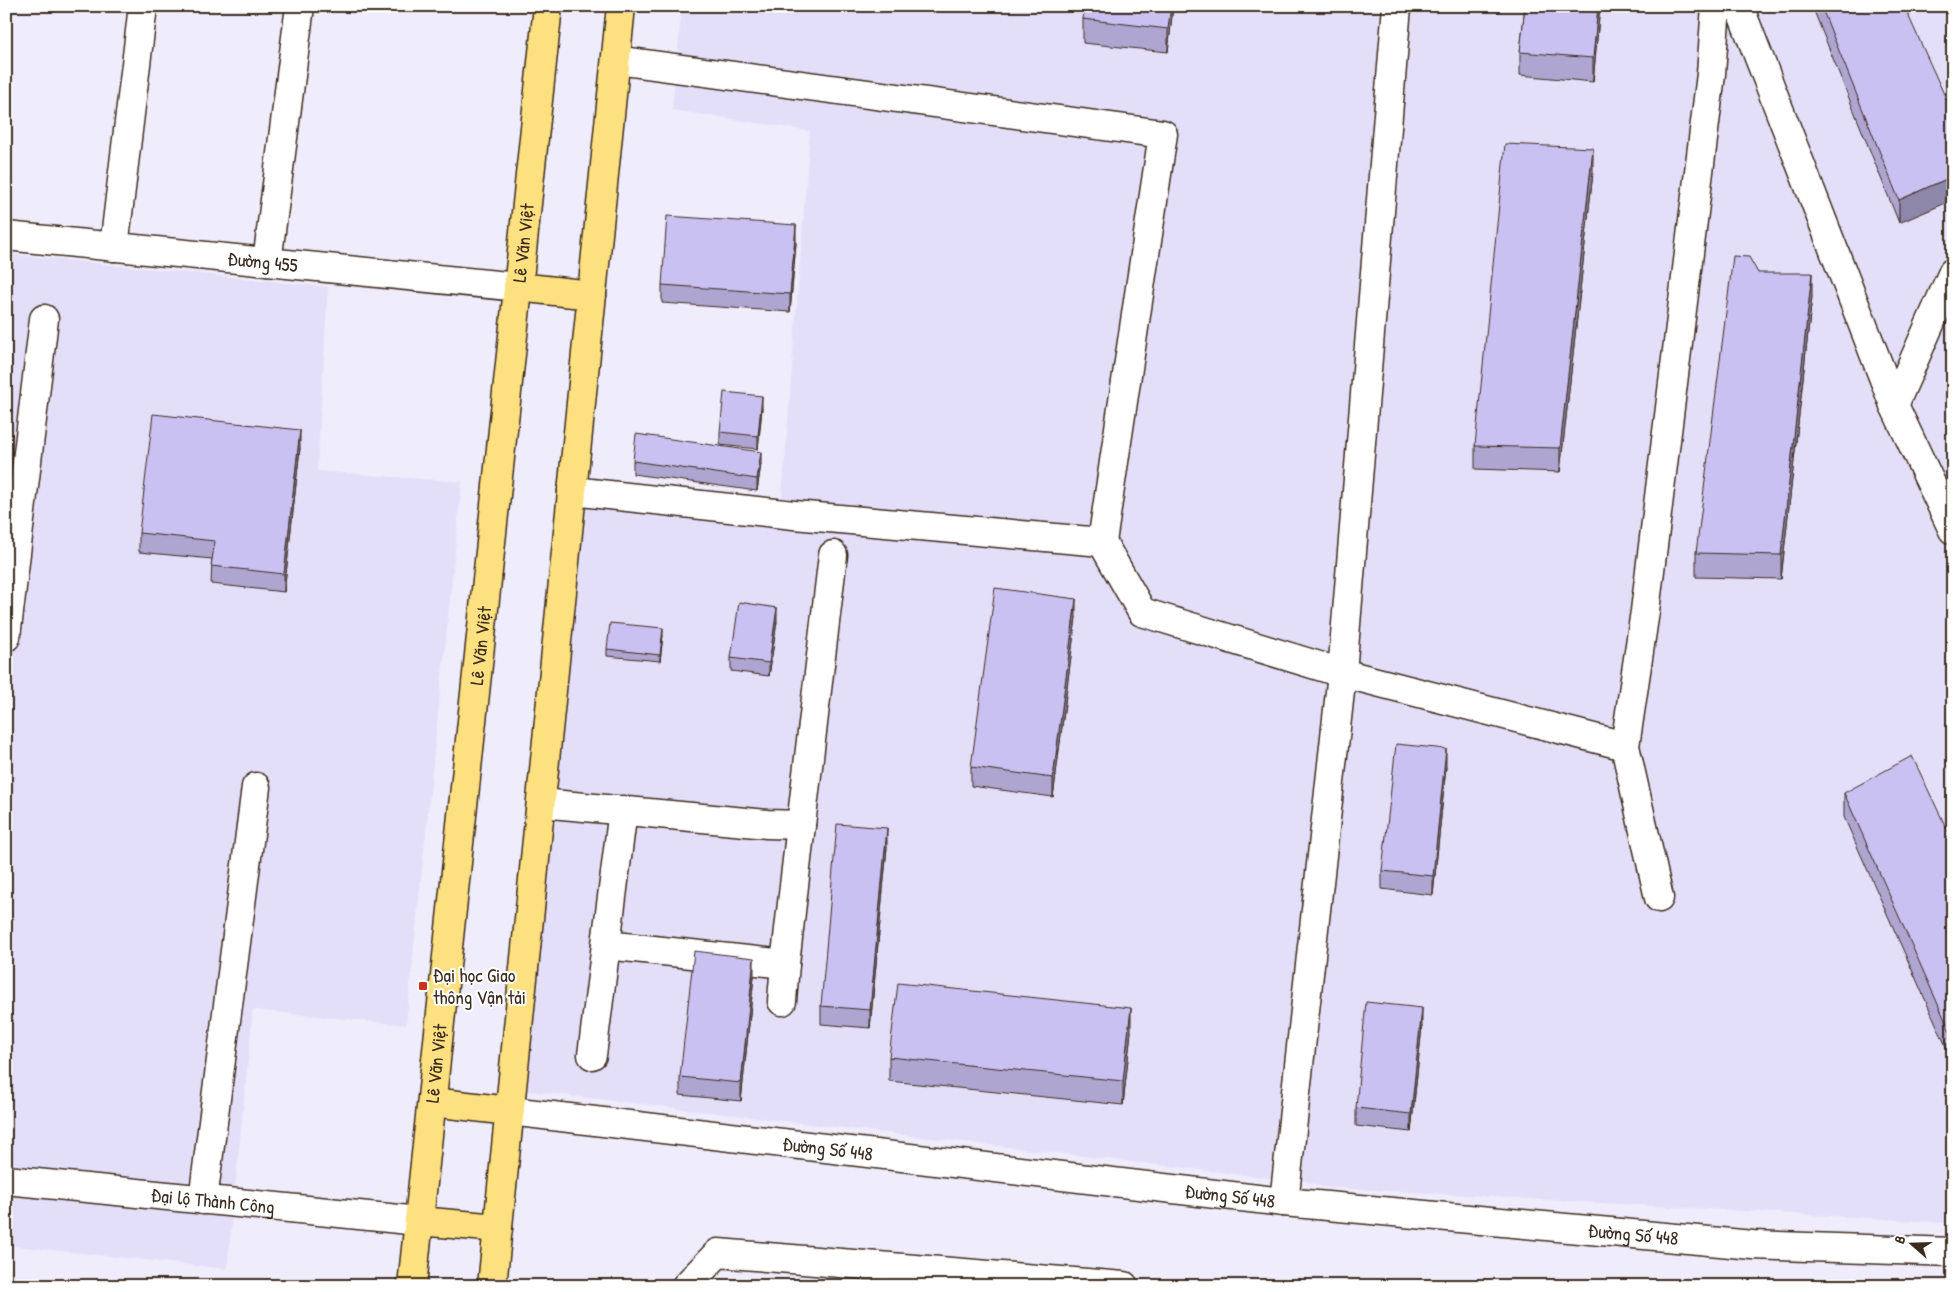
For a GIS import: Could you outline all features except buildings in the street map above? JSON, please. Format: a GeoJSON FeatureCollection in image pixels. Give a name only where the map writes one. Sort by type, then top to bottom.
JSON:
{"type":"FeatureCollection","features":[{"type":"Feature","properties":{"kind":"main road","name":"Lê Văn Việt"},"geometry":{"type":"LineString","coordinates":[[412,1286],[548,6]]}},
{"type":"Feature","properties":{"kind":"main road"},"geometry":{"type":"LineString","coordinates":[[492,1286],[621,6]]}},
{"type":"Feature","properties":{"kind":"main road"},"geometry":{"type":"LineString","coordinates":[[518,287],[592,295]]}},
{"type":"Feature","properties":{"kind":"main road"},"geometry":{"type":"LineString","coordinates":[[432,1102],[510,1111]]}},
{"type":"Feature","properties":{"kind":"main road"},"geometry":{"type":"LineString","coordinates":[[419,1221],[498,1228]]}},
{"type":"Feature","properties":{"kind":"street"},"geometry":{"type":"LineString","coordinates":[[114,247],[143,6]]}},
{"type":"Feature","properties":{"kind":"street"},"geometry":{"type":"LineString","coordinates":[[268,262],[300,6]]}},
{"type":"Feature","properties":{"kind":"street"},"geometry":{"type":"LineString","coordinates":[[1284,1202],[1342,673],[1397,6]]}},
{"type":"Feature","properties":{"kind":"street"},"geometry":{"type":"LineString","coordinates":[[1659,898],[1625,746],[1645,611],[1710,84],[1716,6]]}},
{"type":"Feature","properties":{"kind":"street"},"geometry":{"type":"LineString","coordinates":[[1739,6],[1894,404],[1953,530]]}},
{"type":"Feature","properties":{"kind":"street"},"geometry":{"type":"LineString","coordinates":[[616,60],[1163,134],[1102,542],[1142,612],[1342,673],[1625,746]]}},
{"type":"Feature","properties":{"kind":"street","name":"Đường 455"},"geometry":{"type":"LineString","coordinates":[[6,236],[518,287]]}},
{"type":"Feature","properties":{"kind":"street"},"geometry":{"type":"LineString","coordinates":[[1894,404],[1953,272]]}},
{"type":"Feature","properties":{"kind":"street"},"geometry":{"type":"LineString","coordinates":[[6,637],[44,319]]}},
{"type":"Feature","properties":{"kind":"street"},"geometry":{"type":"LineString","coordinates":[[572,491],[794,516],[1102,542]]}},
{"type":"Feature","properties":{"kind":"street"},"geometry":{"type":"LineString","coordinates":[[782,1001],[833,555]]}},
{"type":"Feature","properties":{"kind":"street"},"geometry":{"type":"LineString","coordinates":[[202,1200],[256,787]]}},
{"type":"Feature","properties":{"kind":"street"},"geometry":{"type":"LineString","coordinates":[[541,803],[767,824],[801,825]]}},
{"type":"Feature","properties":{"kind":"street"},"geometry":{"type":"LineString","coordinates":[[592,1055],[623,810]]}},
{"type":"Feature","properties":{"kind":"street"},"geometry":{"type":"LineString","coordinates":[[606,945],[785,964]]}},
{"type":"Feature","properties":{"kind":"street","name":"Đường Số 448"},"geometry":{"type":"LineString","coordinates":[[510,1111],[1284,1202],[1753,1244],[1953,1252]]}},
{"type":"Feature","properties":{"kind":"street","name":"Đại lộ Thành Công"},"geometry":{"type":"LineString","coordinates":[[6,1180],[419,1221]]}},
{"type":"Feature","properties":{"kind":"street"},"geometry":{"type":"LineString","coordinates":[[686,1286],[718,1253],[1124,1286]]}},
{"type":"Feature","properties":{"kind":"shaded area"},"geometry":{"type":"Polygon","coordinates":[[[682,6],[1953,6],[1953,1223],[1322,1187],[1297,1178],[1287,1180],[512,1089],[572,491],[781,511],[810,131],[672,110],[682,6]]]}},
{"type":"Feature","properties":{"kind":"shaded area"},"geometry":{"type":"Polygon","coordinates":[[[6,254],[328,287],[317,471],[462,482],[406,1025],[253,1010],[227,1269],[6,1245],[6,254]]]}},
{"type":"Feature","properties":{"kind":"place","name":"Đại học Giao thông Vận tải"},"geometry":{"type":"Point","coordinates":[423,986]}}]}
